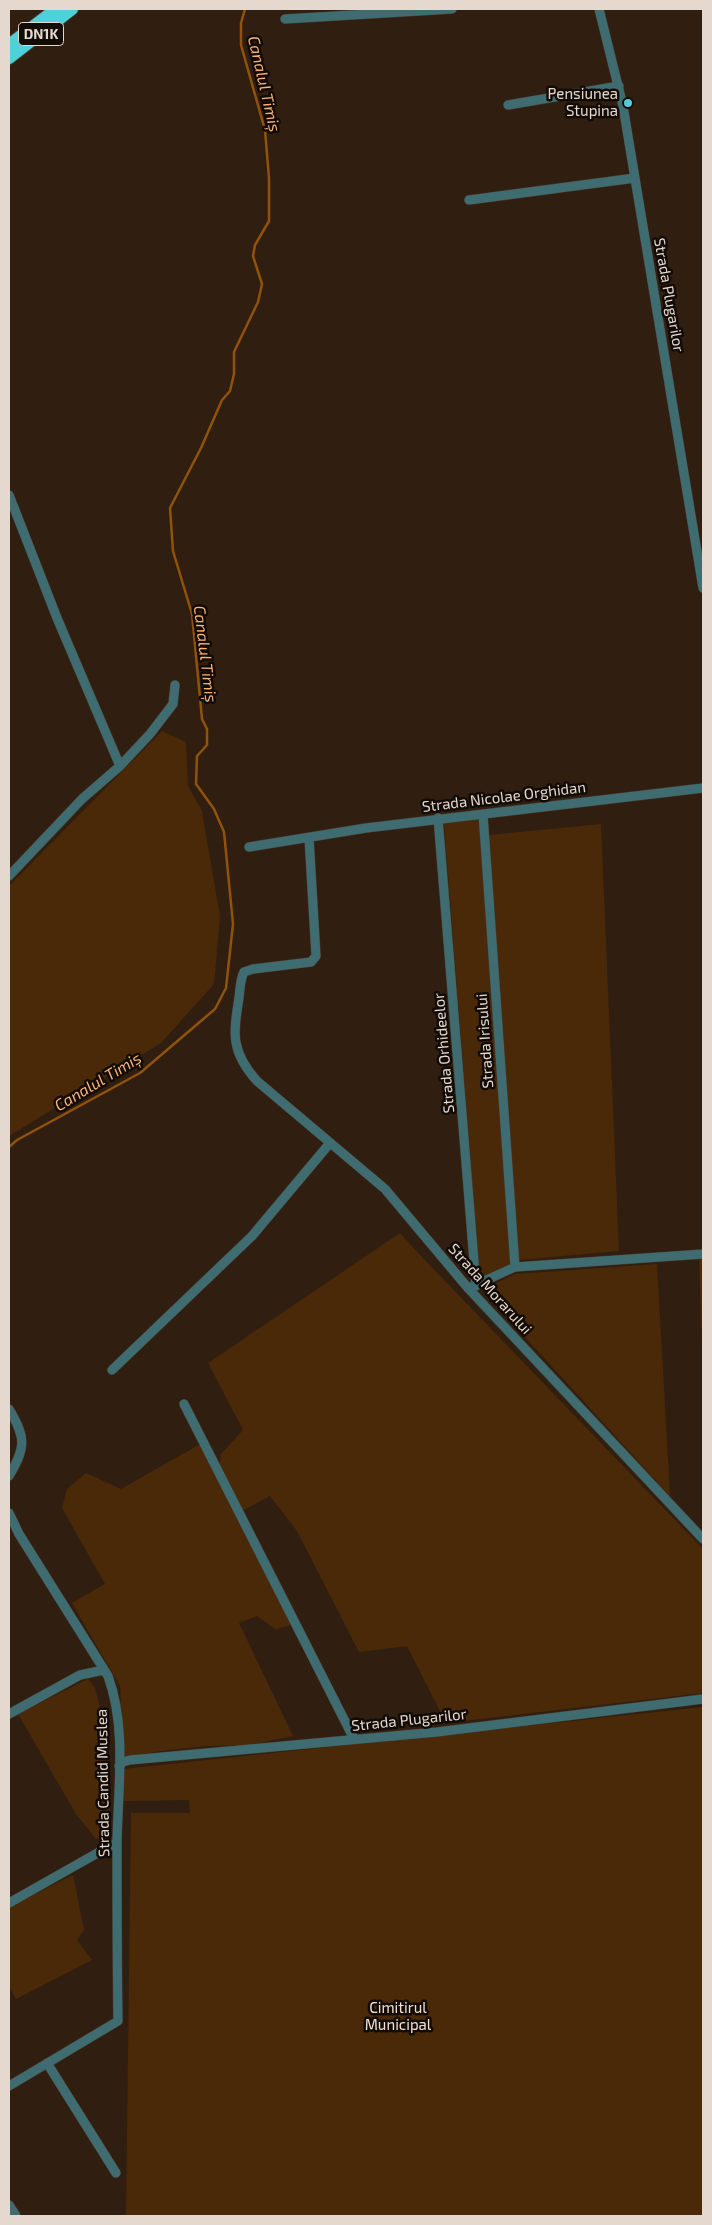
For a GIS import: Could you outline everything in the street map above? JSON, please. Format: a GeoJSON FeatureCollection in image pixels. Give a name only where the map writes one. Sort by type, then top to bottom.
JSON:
{"type":"FeatureCollection","features":[{"type":"Feature","properties":{"kind":"highway","name":"DN1K"},"geometry":{"type":"LineString","coordinates":[[9,45],[56,9]]}},
{"type":"Feature","properties":{"kind":"highway","name":"DN1K"},"geometry":{"type":"LineString","coordinates":[[9,58],[72,9]]}},
{"type":"Feature","properties":{"kind":"street"},"geometry":{"type":"LineString","coordinates":[[285,19],[452,9]]}},
{"type":"Feature","properties":{"kind":"street","name":"Strada Plugarilor"},"geometry":{"type":"LineString","coordinates":[[599,9],[619,86],[703,588]]}},
{"type":"Feature","properties":{"kind":"street"},"geometry":{"type":"LineString","coordinates":[[508,105],[619,86]]}},
{"type":"Feature","properties":{"kind":"street"},"geometry":{"type":"LineString","coordinates":[[469,200],[635,178]]}},
{"type":"Feature","properties":{"kind":"street"},"geometry":{"type":"LineString","coordinates":[[9,495],[57,618],[120,766]]}},
{"type":"Feature","properties":{"kind":"street"},"geometry":{"type":"LineString","coordinates":[[9,876],[82,800],[120,766],[173,704],[175,685]]}},
{"type":"Feature","properties":{"kind":"street","name":"Strada Nicolae Orghidan"},"geometry":{"type":"LineString","coordinates":[[249,847],[438,818],[703,788]]}},
{"type":"Feature","properties":{"kind":"street","name":"Strada Irisului"},"geometry":{"type":"LineString","coordinates":[[483,814],[514,1267]]}},
{"type":"Feature","properties":{"kind":"street","name":"Strada Orhideelor"},"geometry":{"type":"LineString","coordinates":[[438,818],[472,1287]]}},
{"type":"Feature","properties":{"kind":"street","name":"Strada Morarului"},"geometry":{"type":"LineString","coordinates":[[309,838],[316,950],[314,959],[310,962],[248,970],[242,975],[235,1026],[235,1041],[238,1054],[246,1068],[257,1081],[385,1189],[472,1287],[703,1539]]}},
{"type":"Feature","properties":{"kind":"street"},"geometry":{"type":"LineString","coordinates":[[112,1370],[252,1236],[330,1143]]}},
{"type":"Feature","properties":{"kind":"street"},"geometry":{"type":"LineString","coordinates":[[472,1287],[514,1267],[703,1254]]}},
{"type":"Feature","properties":{"kind":"street"},"geometry":{"type":"LineString","coordinates":[[184,1404],[354,1739]]}},
{"type":"Feature","properties":{"kind":"street"},"geometry":{"type":"LineString","coordinates":[[9,1409],[21,1431],[23,1442],[18,1461],[9,1476]]}},
{"type":"Feature","properties":{"kind":"street","name":"Strada Candid Muslea"},"geometry":{"type":"LineString","coordinates":[[9,1513],[19,1534],[104,1670],[114,1693],[118,1713],[118,2021],[47,2063]]}},
{"type":"Feature","properties":{"kind":"street"},"geometry":{"type":"LineString","coordinates":[[9,1714],[80,1675],[104,1670]]}},
{"type":"Feature","properties":{"kind":"street","name":"Strada Plugarilor"},"geometry":{"type":"LineString","coordinates":[[119,1766],[123,1762],[130,1760],[438,1732],[703,1699]]}},
{"type":"Feature","properties":{"kind":"street"},"geometry":{"type":"LineString","coordinates":[[9,1903],[117,1842]]}},
{"type":"Feature","properties":{"kind":"street"},"geometry":{"type":"LineString","coordinates":[[9,2086],[47,2063],[116,2173]]}},
{"type":"Feature","properties":{"kind":"street"},"geometry":{"type":"LineString","coordinates":[[9,2205],[16,2216]]}},
{"type":"Feature","properties":{"kind":"green space"},"geometry":{"type":"Polygon","coordinates":[[[162,731],[186,742],[188,786],[202,811],[220,916],[214,984],[161,1043],[9,1136],[9,886],[162,731]]]}},
{"type":"Feature","properties":{"kind":"green space"},"geometry":{"type":"Polygon","coordinates":[[[479,819],[489,835],[601,824],[619,1251],[518,1260],[480,1280],[444,823],[479,819]]]}},
{"type":"Feature","properties":{"kind":"green space"},"geometry":{"type":"Polygon","coordinates":[[[400,1233],[703,1549],[703,1693],[446,1723],[407,1646],[359,1652],[297,1531],[270,1496],[240,1512],[292,1625],[275,1629],[257,1616],[239,1623],[293,1736],[250,1745],[205,1746],[124,1757],[120,1686],[72,1603],[105,1584],[62,1508],[67,1489],[86,1473],[121,1489],[204,1442],[219,1467],[221,1454],[243,1430],[208,1363],[400,1233]]]}},
{"type":"Feature","properties":{"kind":"green space"},"geometry":{"type":"Polygon","coordinates":[[[699,1258],[703,1258],[703,1372],[699,1258]]]}},
{"type":"Feature","properties":{"kind":"green space"},"geometry":{"type":"Polygon","coordinates":[[[657,1264],[670,1496],[482,1290],[515,1274],[657,1264]]]}},
{"type":"Feature","properties":{"kind":"green space"},"geometry":{"type":"Polygon","coordinates":[[[88,1679],[95,1688],[103,1721],[110,1798],[109,1832],[96,1839],[76,1814],[18,1714],[88,1679]]]}},
{"type":"Feature","properties":{"kind":"green space","name":"Cimitirul Municipal"},"geometry":{"type":"Polygon","coordinates":[[[703,1707],[703,2216],[126,2216],[131,1813],[190,1813],[189,1800],[124,1801],[123,1769],[703,1707]]]}},
{"type":"Feature","properties":{"kind":"green space"},"geometry":{"type":"Polygon","coordinates":[[[73,1875],[84,1930],[77,1940],[92,1960],[16,1999],[9,1986],[9,1907],[73,1875]]]}},
{"type":"Feature","properties":{"kind":"waterway","name":"Canalul Timiș"},"geometry":{"type":"LineString","coordinates":[[9,1147],[17,1140],[140,1073],[215,1009],[226,988],[233,924],[224,832],[214,809],[196,784],[197,756],[207,745],[207,729],[202,719],[192,614],[173,551],[170,508],[201,448],[222,400],[230,391],[234,374],[234,352],[258,302],[262,284],[253,256],[255,245],[269,221],[269,178],[265,130],[241,45],[241,23],[245,9]]}},
{"type":"Feature","properties":{"kind":"place","name":"Pensiunea Stupina"},"geometry":{"type":"Point","coordinates":[628,103]}}]}
